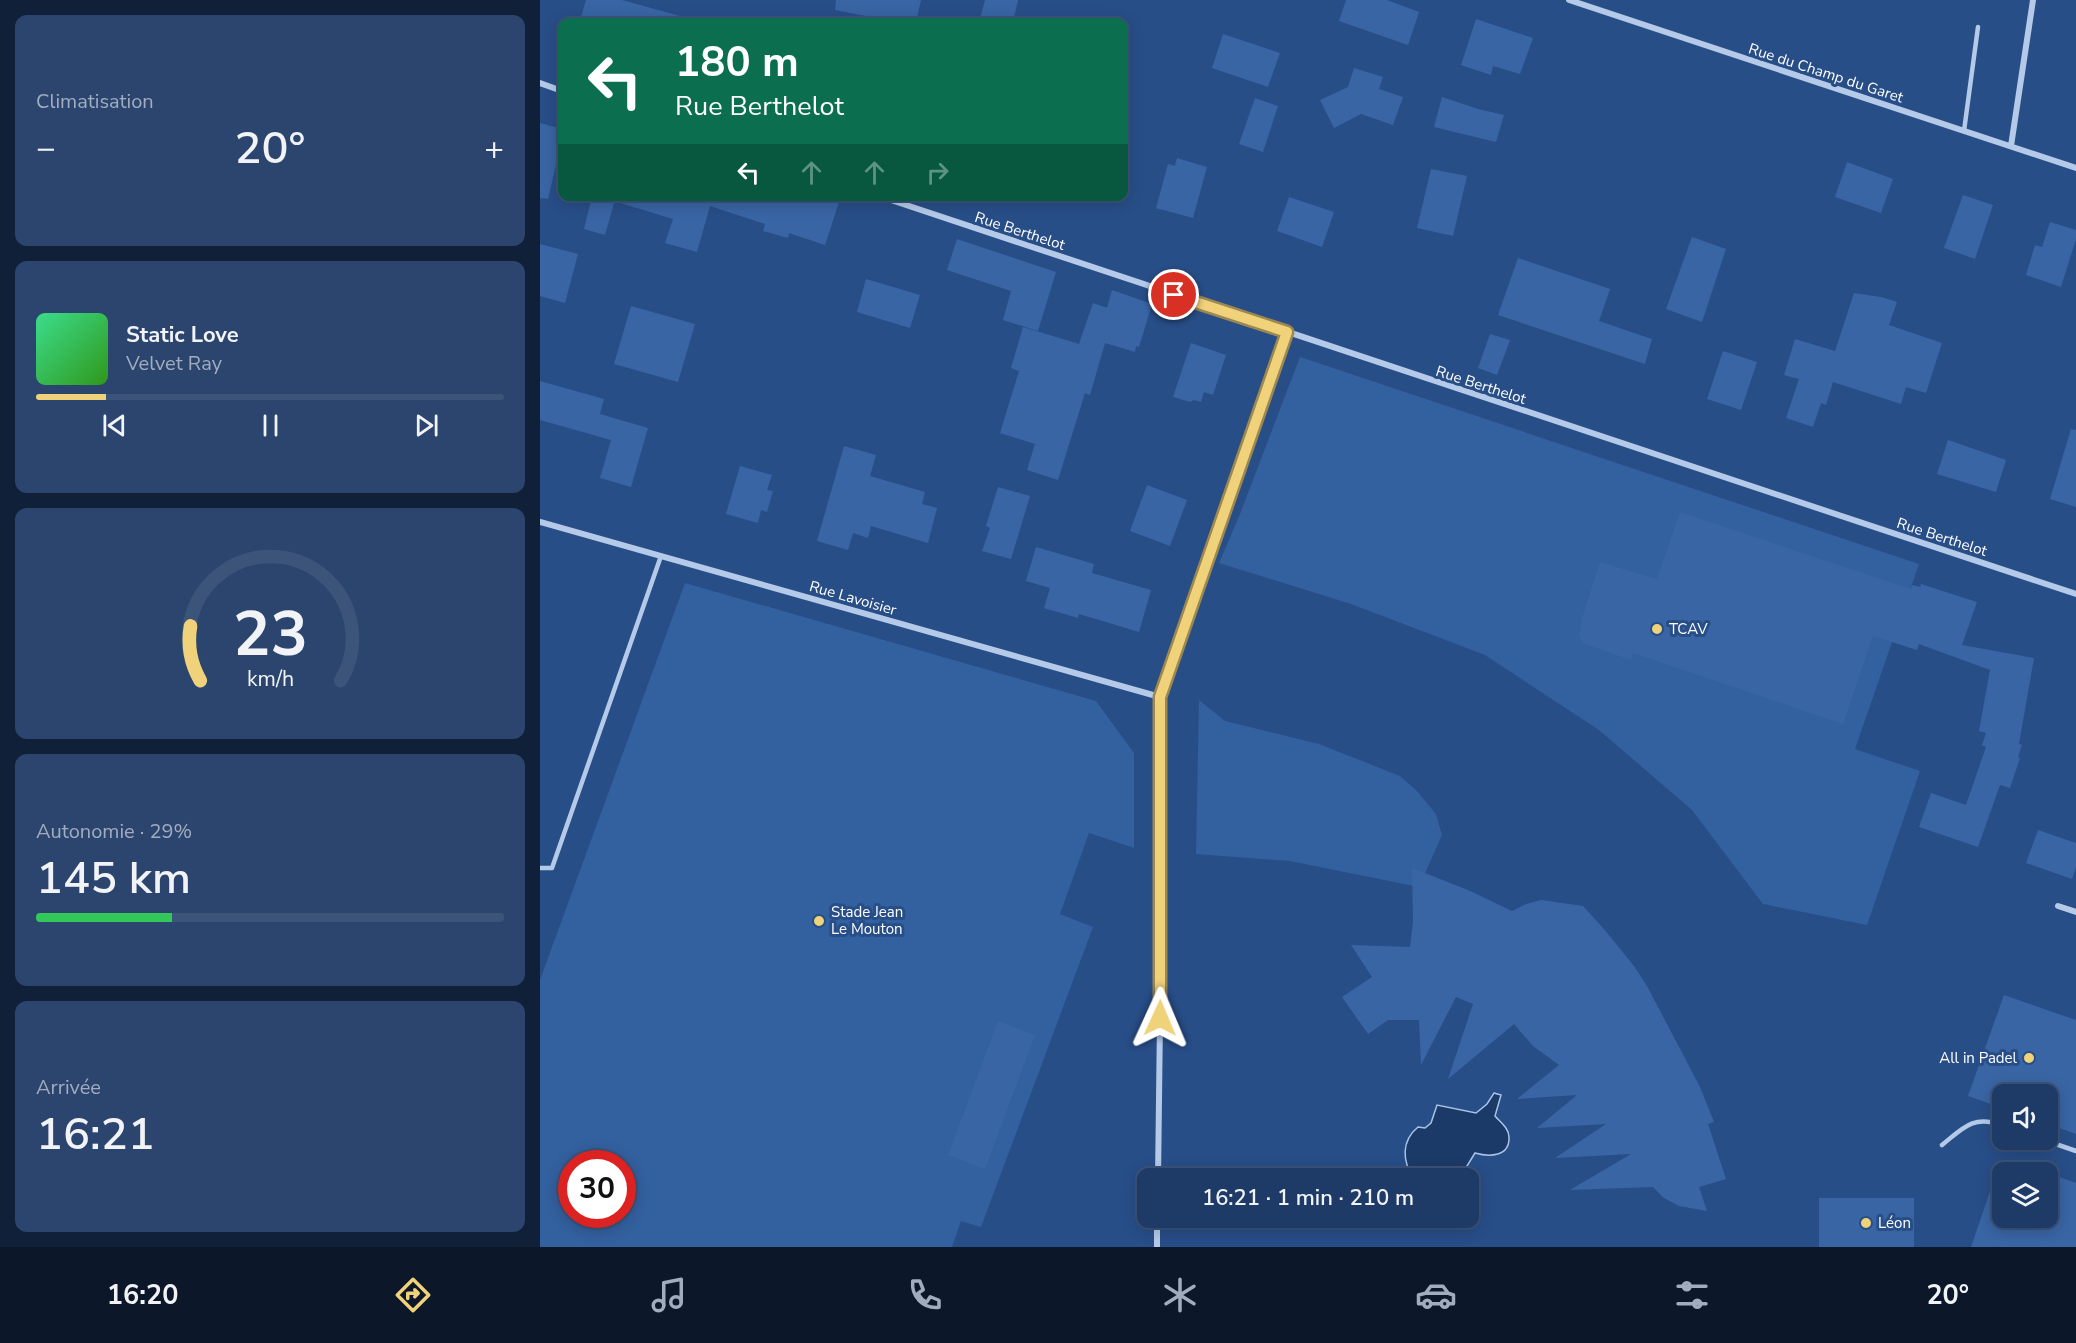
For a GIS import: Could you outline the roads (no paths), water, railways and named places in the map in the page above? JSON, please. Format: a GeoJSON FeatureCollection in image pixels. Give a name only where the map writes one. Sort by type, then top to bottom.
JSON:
{"type":"FeatureCollection","features":[{"type":"Feature","properties":{"kind":"street","name":"Rue du Champ du Garet"},"geometry":{"type":"LineString","coordinates":[[1569,0],[2076,168]]}},
{"type":"Feature","properties":{"kind":"street"},"geometry":{"type":"LineString","coordinates":[[2011,147],[2033,0]]}},
{"type":"Feature","properties":{"kind":"street"},"geometry":{"type":"LineString","coordinates":[[540,83],[558,90]]}},
{"type":"Feature","properties":{"kind":"street","name":"Rue Berthelot"},"geometry":{"type":"LineString","coordinates":[[894,201],[2076,594]]}},
{"type":"Feature","properties":{"kind":"street"},"geometry":{"type":"LineString","coordinates":[[1158,1168],[1161,940],[1160,697],[1287,332]]}},
{"type":"Feature","properties":{"kind":"street","name":"Rue Lavoisier"},"geometry":{"type":"LineString","coordinates":[[540,522],[1160,697]]}},
{"type":"Feature","properties":{"kind":"street"},"geometry":{"type":"LineString","coordinates":[[2058,906],[2076,912]]}},
{"type":"Feature","properties":{"kind":"street"},"geometry":{"type":"LineString","coordinates":[[1157,1228],[1157,1247]]}},
{"type":"Feature","properties":{"kind":"lane"},"geometry":{"type":"LineString","coordinates":[[1964,131],[1978,27]]}},
{"type":"Feature","properties":{"kind":"lane"},"geometry":{"type":"LineString","coordinates":[[540,868],[552,867],[661,556]]}},
{"type":"Feature","properties":{"kind":"lane"},"geometry":{"type":"LineString","coordinates":[[1942,1144],[1969,1123],[1992,1121]]}},
{"type":"Feature","properties":{"kind":"lane"},"geometry":{"type":"LineString","coordinates":[[2058,1145],[2076,1151]]}},
{"type":"Feature","properties":{"kind":"place","name":"TCAV"},"geometry":{"type":"Point","coordinates":[1657,629]}},
{"type":"Feature","properties":{"kind":"place","name":"Stade Jean Le Mouton"},"geometry":{"type":"Point","coordinates":[819,921]}},
{"type":"Feature","properties":{"kind":"place","name":"All in Padel"},"geometry":{"type":"Point","coordinates":[2029,1058]}},
{"type":"Feature","properties":{"kind":"place","name":"Léon"},"geometry":{"type":"Point","coordinates":[1866,1223]}}]}
